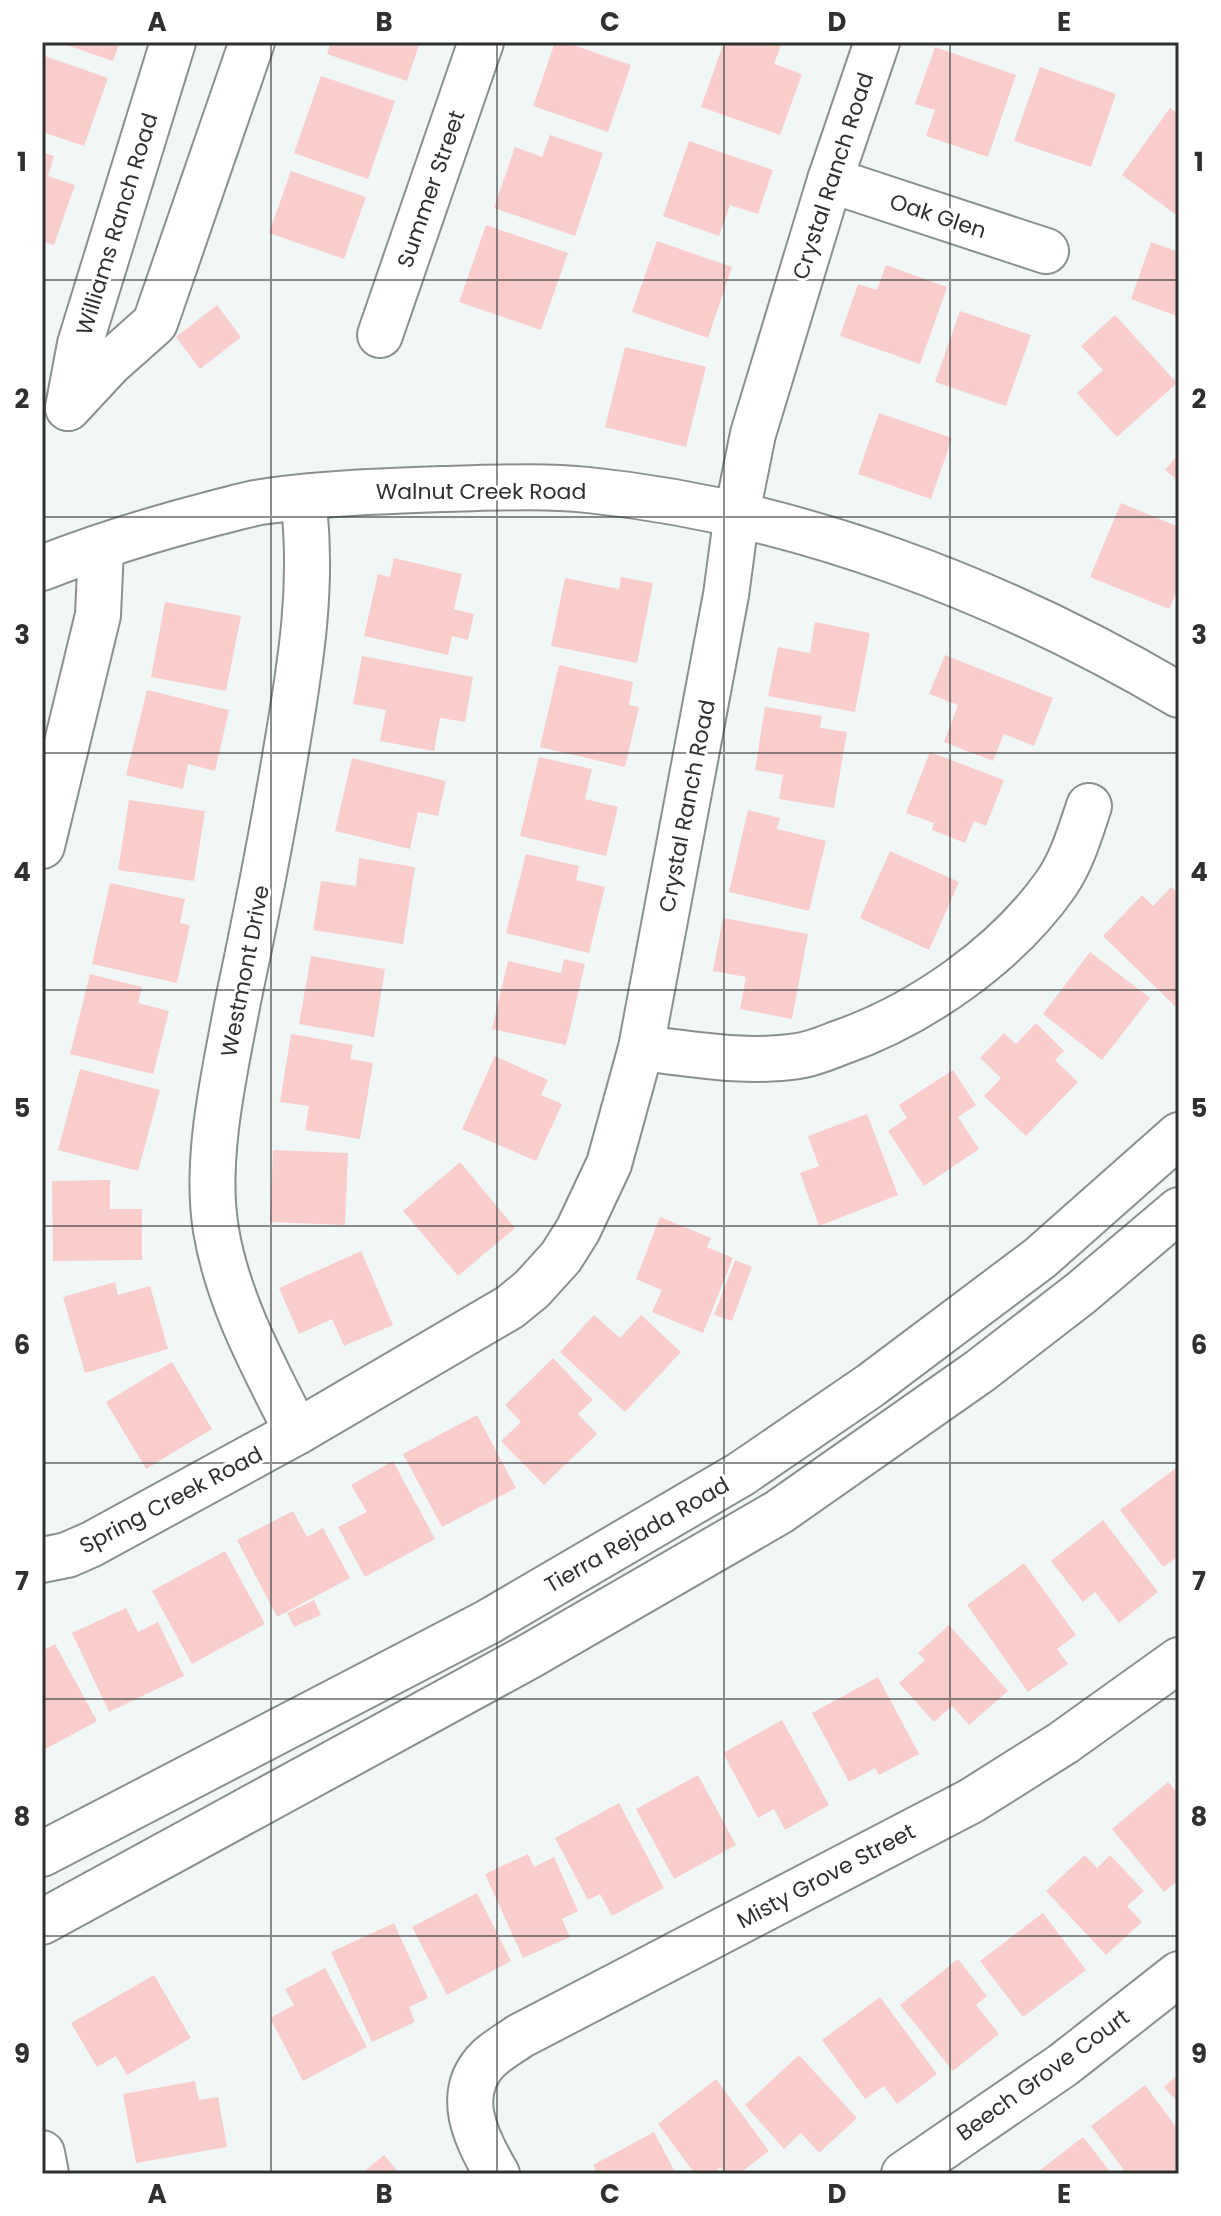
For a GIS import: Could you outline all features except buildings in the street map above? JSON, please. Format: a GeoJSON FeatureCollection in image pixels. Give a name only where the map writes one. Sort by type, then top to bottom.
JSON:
{"type":"FeatureCollection","features":[{"type":"Feature","properties":{"kind":"street","name":"Williams Ranch Road"},"geometry":{"type":"LineString","coordinates":[[173,42],[80,344],[68,408],[110,363],[155,323],[252,42]]}},
{"type":"Feature","properties":{"kind":"street","name":"Summer Street"},"geometry":{"type":"LineString","coordinates":[[380,335],[481,42]]}},
{"type":"Feature","properties":{"kind":"street","name":"Crystal Ranch Road"},"geometry":{"type":"LineString","coordinates":[[297,1432],[510,1307],[532,1289],[561,1257],[597,1195],[609,1164],[641,1048],[753,434],[830,180],[877,42]]}},
{"type":"Feature","properties":{"kind":"street","name":"Oak Glen"},"geometry":{"type":"LineString","coordinates":[[830,180],[1046,251]]}},
{"type":"Feature","properties":{"kind":"street","name":"Walnut Creek Road"},"geometry":{"type":"LineString","coordinates":[[42,568],[174,524],[266,501],[355,492],[479,488],[587,490],[737,513],[838,544],[994,599],[1092,646],[1179,695]]}},
{"type":"Feature","properties":{"kind":"street","name":"Westmont Drive"},"geometry":{"type":"LineString","coordinates":[[297,1432],[253,1345],[234,1297],[216,1227],[213,1194],[215,1145],[230,1044],[273,827],[302,654],[309,579],[303,497]]}},
{"type":"Feature","properties":{"kind":"street"},"geometry":{"type":"LineString","coordinates":[[42,846],[98,615],[101,548]]}},
{"type":"Feature","properties":{"kind":"street"},"geometry":{"type":"LineString","coordinates":[[641,1048],[743,1060],[793,1057],[860,1036],[911,1011],[960,978],[1025,923],[1069,862],[1089,806]]}},
{"type":"Feature","properties":{"kind":"street","name":"Tierra Rejada Road"},"geometry":{"type":"LineString","coordinates":[[42,1854],[488,1622],[741,1474],[871,1385],[1040,1258],[1179,1135]]}},
{"type":"Feature","properties":{"kind":"street"},"geometry":{"type":"LineString","coordinates":[[42,1922],[528,1657],[779,1512],[980,1371],[1081,1293],[1179,1210]]}},
{"type":"Feature","properties":{"kind":"street","name":"Spring Creek Road"},"geometry":{"type":"LineString","coordinates":[[42,1560],[67,1555],[92,1544],[297,1432]]}},
{"type":"Feature","properties":{"kind":"street","name":"Misty Grove Street"},"geometry":{"type":"LineString","coordinates":[[497,2174],[470,2119],[473,2085],[489,2058],[520,2036],[971,1801],[1063,1743],[1179,1660]]}},
{"type":"Feature","properties":{"kind":"street","name":"Beech Grove Court"},"geometry":{"type":"LineString","coordinates":[[904,2174],[1063,2065],[1179,1974]]}},
{"type":"Feature","properties":{"kind":"street"},"geometry":{"type":"LineString","coordinates":[[42,2153],[46,2174]]}}]}
